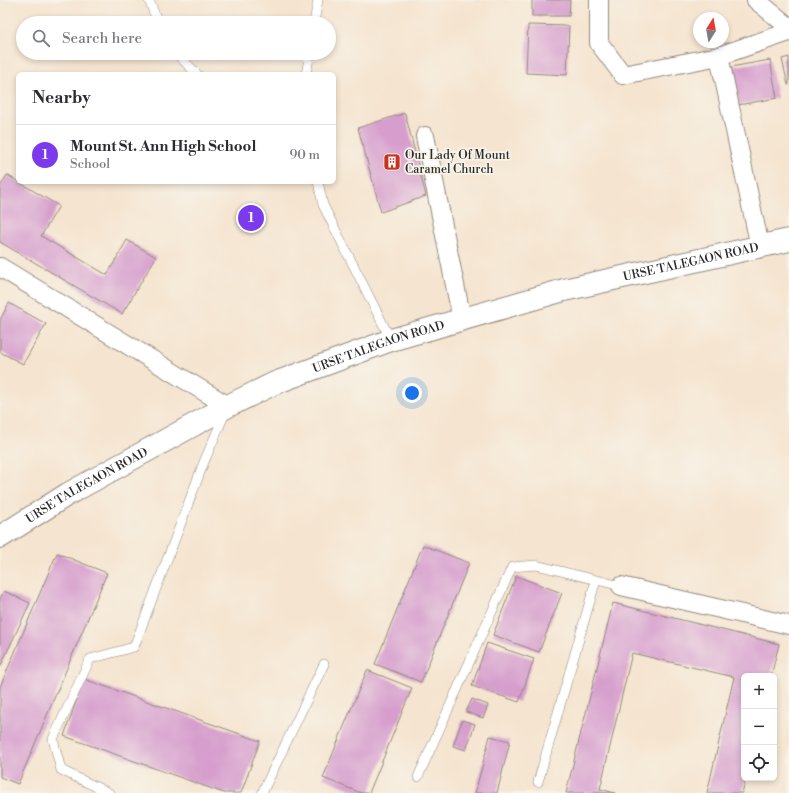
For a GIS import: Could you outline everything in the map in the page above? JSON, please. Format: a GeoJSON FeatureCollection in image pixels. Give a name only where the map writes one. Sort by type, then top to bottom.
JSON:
{"type":"FeatureCollection","features":[{"type":"Feature","properties":{"kind":"highway","name":"URSE TALEGAON ROAD"},"geometry":{"type":"LineString","coordinates":[[0,537],[68,494],[228,406],[275,383],[391,340],[564,290],[789,240]]}},
{"type":"Feature","properties":{"kind":"street"},"geometry":{"type":"LineString","coordinates":[[599,0],[598,43],[623,74],[719,56],[789,32]]}},
{"type":"Feature","properties":{"kind":"street"},"geometry":{"type":"LineString","coordinates":[[756,0],[789,27]]}},
{"type":"Feature","properties":{"kind":"street"},"geometry":{"type":"LineString","coordinates":[[719,56],[760,247]]}},
{"type":"Feature","properties":{"kind":"street"},"geometry":{"type":"LineString","coordinates":[[425,136],[462,320]]}},
{"type":"Feature","properties":{"kind":"street"},"geometry":{"type":"LineString","coordinates":[[0,267],[228,406]]}},
{"type":"Feature","properties":{"kind":"street"},"geometry":{"type":"LineString","coordinates":[[621,586],[789,624]]}},
{"type":"Feature","properties":{"kind":"lane"},"geometry":{"type":"LineString","coordinates":[[149,0],[155,16]]}},
{"type":"Feature","properties":{"kind":"lane"},"geometry":{"type":"LineString","coordinates":[[315,16],[318,0]]}},
{"type":"Feature","properties":{"kind":"lane"},"geometry":{"type":"LineString","coordinates":[[183,60],[195,72]]}},
{"type":"Feature","properties":{"kind":"lane"},"geometry":{"type":"LineString","coordinates":[[306,72],[309,60]]}},
{"type":"Feature","properties":{"kind":"lane"},"geometry":{"type":"LineString","coordinates":[[318,184],[323,205],[391,340]]}},
{"type":"Feature","properties":{"kind":"lane"},"geometry":{"type":"LineString","coordinates":[[109,793],[61,770],[53,739],[90,659],[134,647],[204,462],[228,406]]}},
{"type":"Feature","properties":{"kind":"lane"},"geometry":{"type":"LineString","coordinates":[[418,777],[512,567],[536,565],[621,586]]}},
{"type":"Feature","properties":{"kind":"lane"},"geometry":{"type":"LineString","coordinates":[[538,782],[596,580]]}},
{"type":"Feature","properties":{"kind":"lane"},"geometry":{"type":"LineString","coordinates":[[262,793],[324,664]]}},
{"type":"Feature","properties":{"kind":"building"},"geometry":{"type":"Polygon","coordinates":[[[532,0],[570,0],[569,16],[532,16],[532,0]]]}},
{"type":"Feature","properties":{"kind":"building"},"geometry":{"type":"Polygon","coordinates":[[[528,25],[569,26],[567,75],[526,73],[528,25]]]}},
{"type":"Feature","properties":{"kind":"building"},"geometry":{"type":"Polygon","coordinates":[[[789,57],[789,85],[788,85],[782,59],[789,57]]]}},
{"type":"Feature","properties":{"kind":"building"},"geometry":{"type":"Polygon","coordinates":[[[770,60],[777,98],[738,105],[731,67],[770,60]]]}},
{"type":"Feature","properties":{"kind":"building","name":"Our Lady Of Mount Caramel Church"},"geometry":{"type":"Polygon","coordinates":[[[405,113],[426,196],[381,212],[358,128],[405,113]]]}},
{"type":"Feature","properties":{"kind":"building"},"geometry":{"type":"Polygon","coordinates":[[[7,175],[16,180],[16,184],[22,184],[59,206],[41,236],[107,275],[127,240],[156,257],[122,314],[0,242],[0,187],[7,175]]]}},
{"type":"Feature","properties":{"kind":"building"},"geometry":{"type":"Polygon","coordinates":[[[9,303],[46,324],[23,364],[0,352],[0,320],[9,303]]]}},
{"type":"Feature","properties":{"kind":"building"},"geometry":{"type":"Polygon","coordinates":[[[423,545],[469,563],[421,682],[375,664],[423,545]]]}},
{"type":"Feature","properties":{"kind":"building"},"geometry":{"type":"Polygon","coordinates":[[[57,553],[107,573],[18,784],[0,777],[0,687],[57,553]]]}},
{"type":"Feature","properties":{"kind":"building"},"geometry":{"type":"Polygon","coordinates":[[[516,576],[562,593],[539,652],[493,635],[516,576]]]}},
{"type":"Feature","properties":{"kind":"building"},"geometry":{"type":"Polygon","coordinates":[[[4,591],[30,603],[0,667],[0,598],[4,591]]]}},
{"type":"Feature","properties":{"kind":"building"},"geometry":{"type":"Polygon","coordinates":[[[613,603],[779,644],[772,673],[741,673],[741,781],[745,781],[742,793],[707,793],[734,677],[632,653],[600,789],[615,793],[566,793],[613,603]]]}},
{"type":"Feature","properties":{"kind":"building"},"geometry":{"type":"Polygon","coordinates":[[[487,643],[534,659],[519,702],[472,686],[487,643]]]}},
{"type":"Feature","properties":{"kind":"building"},"geometry":{"type":"Polygon","coordinates":[[[367,670],[412,688],[369,793],[361,793],[323,778],[367,670]]]}},
{"type":"Feature","properties":{"kind":"building"},"geometry":{"type":"Polygon","coordinates":[[[84,679],[260,741],[241,793],[224,793],[64,736],[84,679]]]}},
{"type":"Feature","properties":{"kind":"building"},"geometry":{"type":"Polygon","coordinates":[[[472,699],[488,705],[483,718],[466,712],[472,699]]]}},
{"type":"Feature","properties":{"kind":"building"},"geometry":{"type":"Polygon","coordinates":[[[462,720],[475,724],[466,750],[453,746],[462,720]]]}},
{"type":"Feature","properties":{"kind":"building"},"geometry":{"type":"Polygon","coordinates":[[[490,736],[510,741],[497,793],[475,793],[490,736]]]}},
{"type":"Feature","properties":{"kind":"place","name":"Our Lady Of Mount Caramel Church"},"geometry":{"type":"Point","coordinates":[392,162]}},
{"type":"Feature","properties":{"kind":"place","name":"Mount St. Ann High School"},"geometry":{"type":"Point","coordinates":[251,218]}}]}
